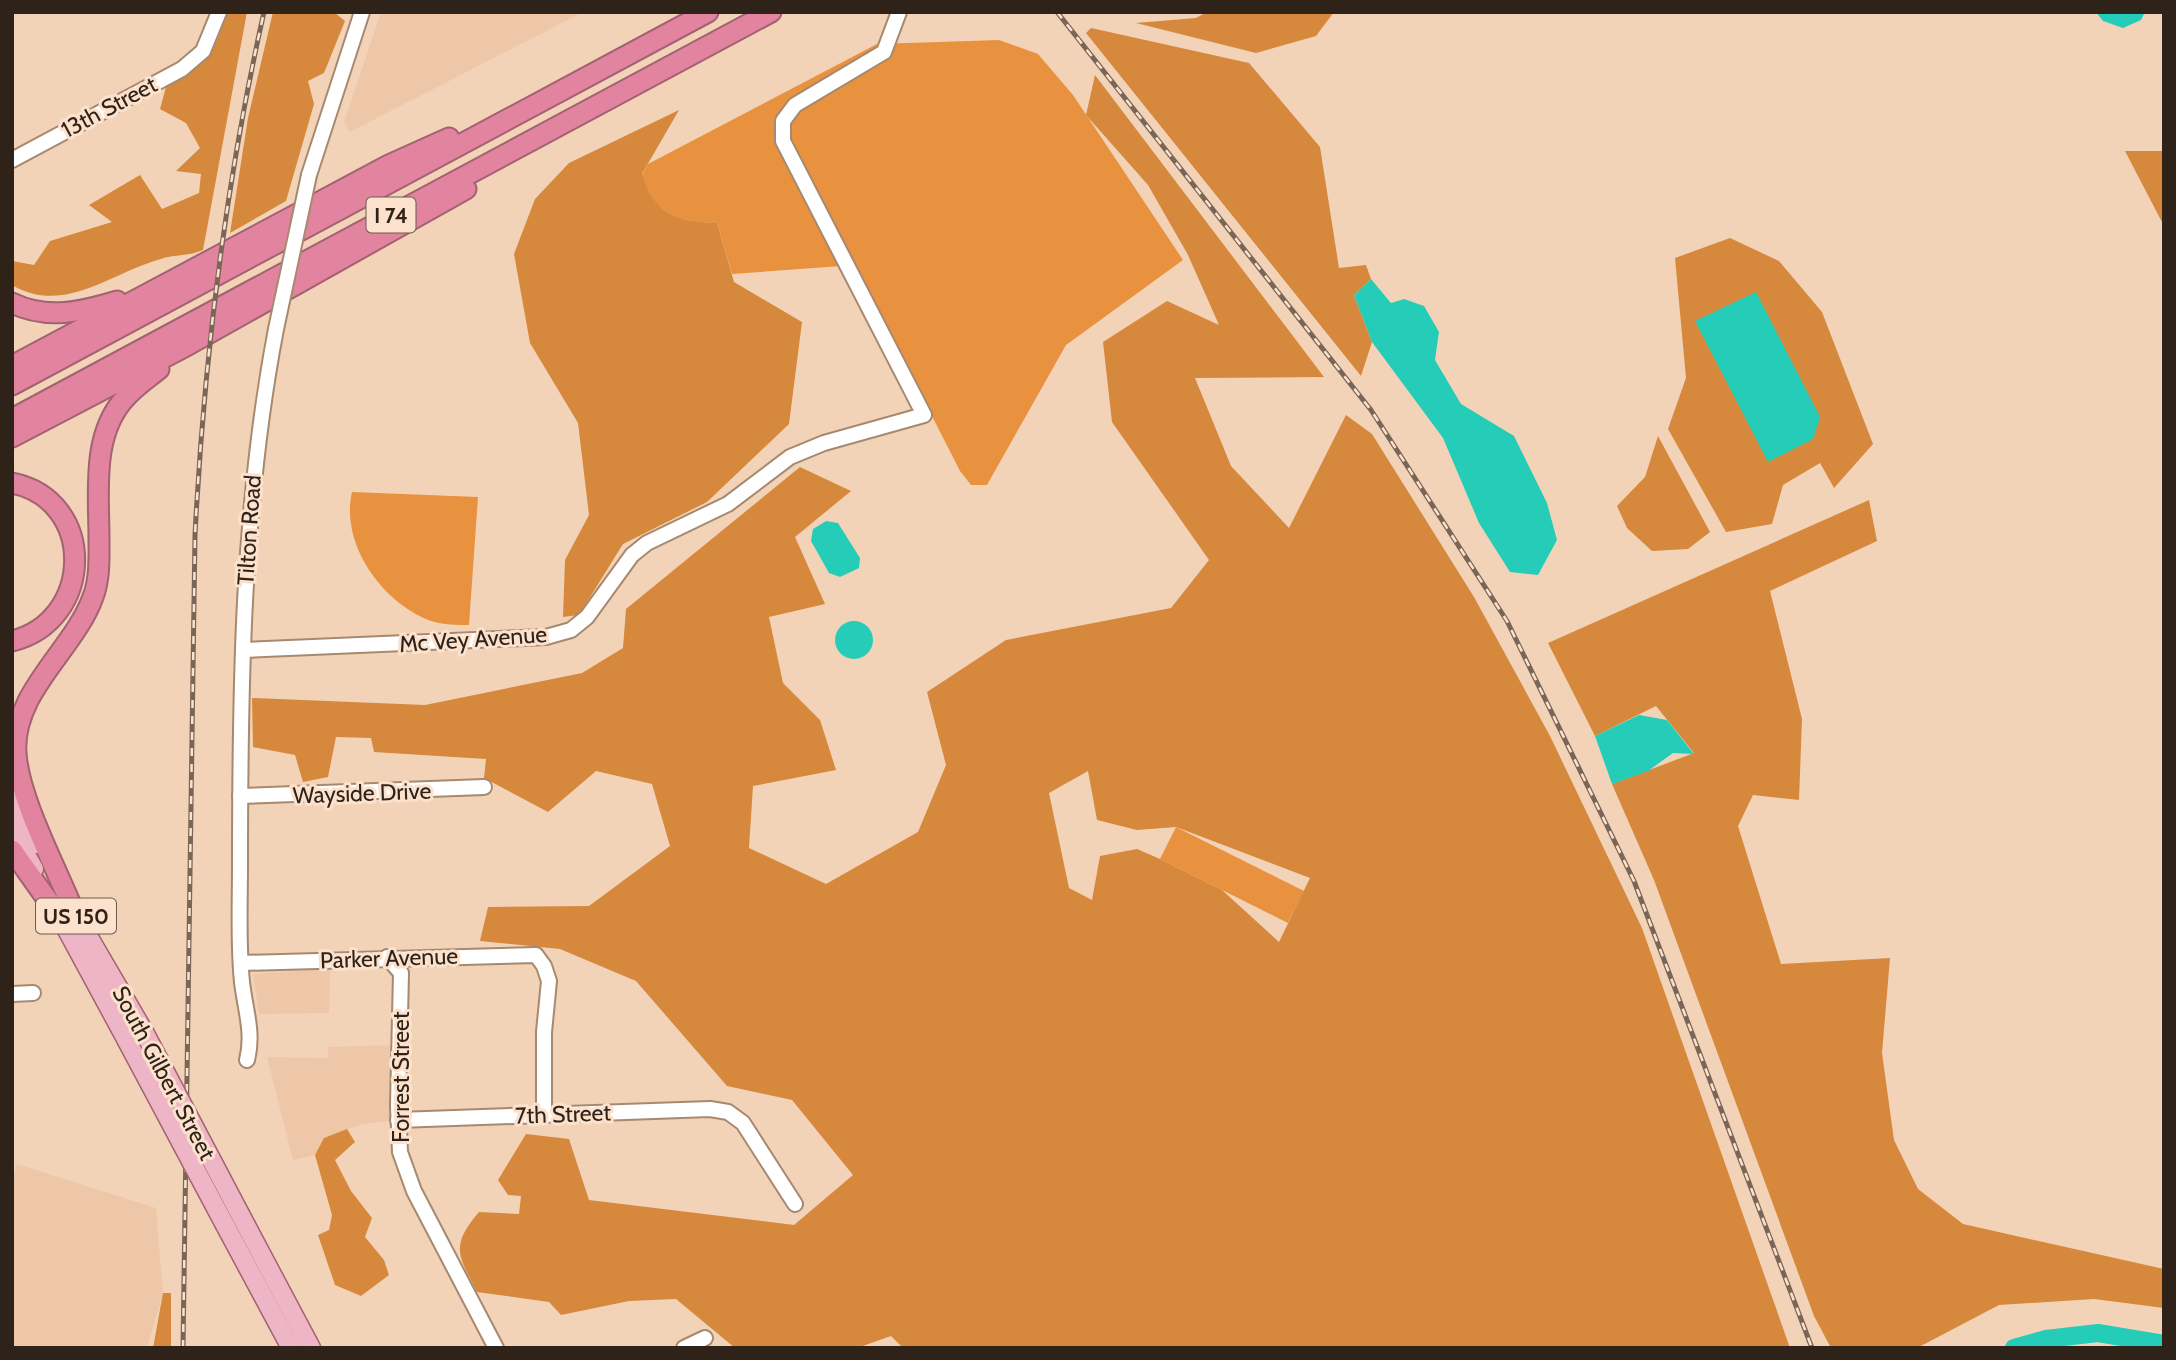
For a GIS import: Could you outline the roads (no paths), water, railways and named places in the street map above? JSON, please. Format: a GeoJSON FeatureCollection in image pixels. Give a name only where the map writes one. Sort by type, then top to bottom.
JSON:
{"type":"FeatureCollection","features":[{"type":"Feature","properties":{"kind":"highway","name":"I 74"},"geometry":{"type":"LineString","coordinates":[[12,385],[708,12]]}},
{"type":"Feature","properties":{"kind":"highway","name":"I 74"},"geometry":{"type":"LineString","coordinates":[[12,419],[771,12]]}},
{"type":"Feature","properties":{"kind":"highway"},"geometry":{"type":"LineString","coordinates":[[12,437],[188,345],[391,233],[711,44]]}},
{"type":"Feature","properties":{"kind":"highway"},"geometry":{"type":"LineString","coordinates":[[12,366],[389,165],[576,84]]}},
{"type":"Feature","properties":{"kind":"highway"},"geometry":{"type":"LineString","coordinates":[[12,303],[26,310],[52,314],[90,309],[174,281]]}},
{"type":"Feature","properties":{"kind":"highway"},"geometry":{"type":"LineString","coordinates":[[67,916],[20,780],[16,751],[18,730],[30,700],[79,626],[94,596],[99,572],[102,444],[111,417],[126,397],[188,345]]}},
{"type":"Feature","properties":{"kind":"highway"},"geometry":{"type":"LineString","coordinates":[[12,483],[40,493],[57,508],[70,531],[76,556],[73,583],[61,608],[42,627],[12,641]]}},
{"type":"Feature","properties":{"kind":"highway"},"geometry":{"type":"LineString","coordinates":[[12,850],[67,916]]}},
{"type":"Feature","properties":{"kind":"main road","name":"South Gilbert Street"},"geometry":{"type":"LineString","coordinates":[[12,800],[126,1039],[311,1348]]}},
{"type":"Feature","properties":{"kind":"main road","name":"South Gilbert Street"},"geometry":{"type":"LineString","coordinates":[[12,829],[143,1030],[291,1348]]}},
{"type":"Feature","properties":{"kind":"street","name":"13th Street"},"geometry":{"type":"LineString","coordinates":[[12,160],[182,69],[203,51],[211,39],[219,12]]}},
{"type":"Feature","properties":{"kind":"street","name":"Tilton Road"},"geometry":{"type":"LineString","coordinates":[[247,1060],[252,1042],[242,963],[240,796],[243,650],[253,472],[275,329],[309,175],[362,12]]}},
{"type":"Feature","properties":{"kind":"street","name":"Mc Vey Avenue"},"geometry":{"type":"LineString","coordinates":[[243,650],[546,637],[571,630],[587,617],[632,555],[647,543],[728,503],[790,457],[824,443],[925,415],[783,141],[783,121],[795,105],[884,51],[899,12]]}},
{"type":"Feature","properties":{"kind":"street","name":"Wayside Drive"},"geometry":{"type":"LineString","coordinates":[[240,796],[484,787]]}},
{"type":"Feature","properties":{"kind":"street","name":"Parker Avenue"},"geometry":{"type":"LineString","coordinates":[[242,963],[536,955],[544,966],[549,981],[544,1032],[544,1114]]}},
{"type":"Feature","properties":{"kind":"street","name":"Forrest Street"},"geometry":{"type":"LineString","coordinates":[[387,957],[401,973],[398,1120],[400,1152],[414,1191],[496,1348]]}},
{"type":"Feature","properties":{"kind":"street"},"geometry":{"type":"LineString","coordinates":[[12,994],[33,993]]}},
{"type":"Feature","properties":{"kind":"street","name":"7th Street"},"geometry":{"type":"LineString","coordinates":[[398,1120],[710,1109],[728,1112],[743,1123],[796,1204]]}},
{"type":"Feature","properties":{"kind":"street"},"geometry":{"type":"LineString","coordinates":[[684,1348],[705,1338]]}},
{"type":"Feature","properties":{"kind":"water"},"geometry":{"type":"Polygon","coordinates":[[[2096,12],[2145,12],[2141,20],[2123,28],[2103,21],[2096,12]]]}},
{"type":"Feature","properties":{"kind":"water"},"geometry":{"type":"Polygon","coordinates":[[[1371,279],[1391,303],[1404,299],[1424,306],[1439,332],[1435,360],[1461,404],[1514,436],[1547,503],[1557,540],[1538,575],[1510,572],[1479,523],[1443,438],[1372,342],[1354,295],[1371,279]]]}},
{"type":"Feature","properties":{"kind":"water"},"geometry":{"type":"Polygon","coordinates":[[[1756,292],[1820,417],[1813,439],[1768,462],[1695,321],[1756,292]]]}},
{"type":"Feature","properties":{"kind":"water"},"geometry":{"type":"Polygon","coordinates":[[[826,521],[838,523],[860,558],[859,568],[840,577],[829,573],[811,541],[813,529],[826,521]]]}},
{"type":"Feature","properties":{"kind":"water"},"geometry":{"type":"Polygon","coordinates":[[[854,621],[868,626],[873,640],[868,654],[854,659],[840,654],[835,640],[840,626],[854,621]]]}},
{"type":"Feature","properties":{"kind":"water"},"geometry":{"type":"Polygon","coordinates":[[[1639,715],[1667,720],[1694,754],[1673,753],[1648,771],[1612,784],[1595,736],[1639,715]]]}},
{"type":"Feature","properties":{"kind":"waterway"},"geometry":{"type":"LineString","coordinates":[[2014,1348],[2046,1339],[2098,1333],[2164,1344]]}},
{"type":"Feature","properties":{"kind":"railway"},"geometry":{"type":"LineString","coordinates":[[183,1348],[195,535],[199,469],[227,207],[264,12]]}},
{"type":"Feature","properties":{"kind":"railway"},"geometry":{"type":"LineString","coordinates":[[1057,12],[1371,410],[1507,621],[1634,881],[1812,1348]]}}]}
